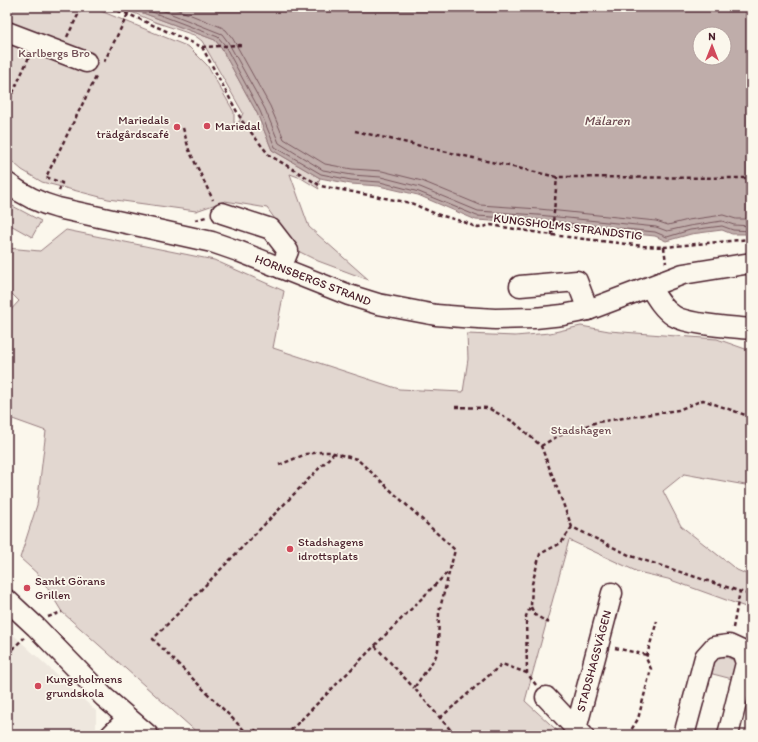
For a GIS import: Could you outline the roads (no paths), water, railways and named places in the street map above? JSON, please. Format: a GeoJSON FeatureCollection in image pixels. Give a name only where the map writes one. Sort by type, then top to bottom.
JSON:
{"type":"FeatureCollection","features":[{"type":"Feature","properties":{"kind":"street"},"geometry":{"type":"LineString","coordinates":[[7,32],[96,66]]}},
{"type":"Feature","properties":{"kind":"street","name":"HORNSBERGS STRAND"},"geometry":{"type":"LineString","coordinates":[[7,183],[31,199],[41,203],[212,242],[348,295],[378,304],[436,315],[495,319],[534,318],[588,310],[683,274],[751,263]]}},
{"type":"Feature","properties":{"kind":"street"},"geometry":{"type":"LineString","coordinates":[[222,213],[270,229],[288,251],[281,268]]}},
{"type":"Feature","properties":{"kind":"street"},"geometry":{"type":"LineString","coordinates":[[520,286],[577,281],[588,310]]}},
{"type":"Feature","properties":{"kind":"street"},"geometry":{"type":"LineString","coordinates":[[650,287],[661,304],[674,316],[690,322],[751,329]]}},
{"type":"Feature","properties":{"kind":"street","name":"STADSHAGSVÄGEN"},"geometry":{"type":"LineString","coordinates":[[579,732],[612,593]]}},
{"type":"Feature","properties":{"kind":"street"},"geometry":{"type":"LineString","coordinates":[[7,600],[36,627],[104,697],[148,735]]}},
{"type":"Feature","properties":{"kind":"street"},"geometry":{"type":"LineString","coordinates":[[684,735],[705,656],[714,646],[729,645],[742,651],[746,663],[728,735]]}},
{"type":"Feature","properties":{"kind":"street","name":"STADSHAGSVÄGEN"},"geometry":{"type":"LineString","coordinates":[[546,697],[579,732]]}},
{"type":"Feature","properties":{"kind":"street"},"geometry":{"type":"LineString","coordinates":[[111,735],[128,718]]}},
{"type":"Feature","properties":{"kind":"water","name":"Mälaren"},"geometry":{"type":"Polygon","coordinates":[[[127,7],[751,7],[751,234],[732,234],[722,230],[691,234],[666,241],[655,236],[537,224],[476,220],[418,195],[379,186],[351,184],[320,178],[272,150],[257,113],[220,46],[215,40],[127,7]]]}},
{"type":"Feature","properties":{"kind":"place","name":"Mariedal"},"geometry":{"type":"Point","coordinates":[207,126]}},
{"type":"Feature","properties":{"kind":"place","name":"Mariedals trädgårdscafé"},"geometry":{"type":"Point","coordinates":[177,127]}},
{"type":"Feature","properties":{"kind":"place","name":"Stadshagens idrottsplats"},"geometry":{"type":"Point","coordinates":[290,549]}},
{"type":"Feature","properties":{"kind":"place","name":"Sankt Görans Grillen"},"geometry":{"type":"Point","coordinates":[27,588]}},
{"type":"Feature","properties":{"kind":"place","name":"Kungsholmens grundskola"},"geometry":{"type":"Point","coordinates":[38,686]}},
{"type":"Feature","properties":{"kind":"park label","name":"Karlbergs Bro"},"geometry":{"type":"Point","coordinates":[54,53]}},
{"type":"Feature","properties":{"kind":"park label","name":"Stadshagen"},"geometry":{"type":"Point","coordinates":[581,430]}}]}
